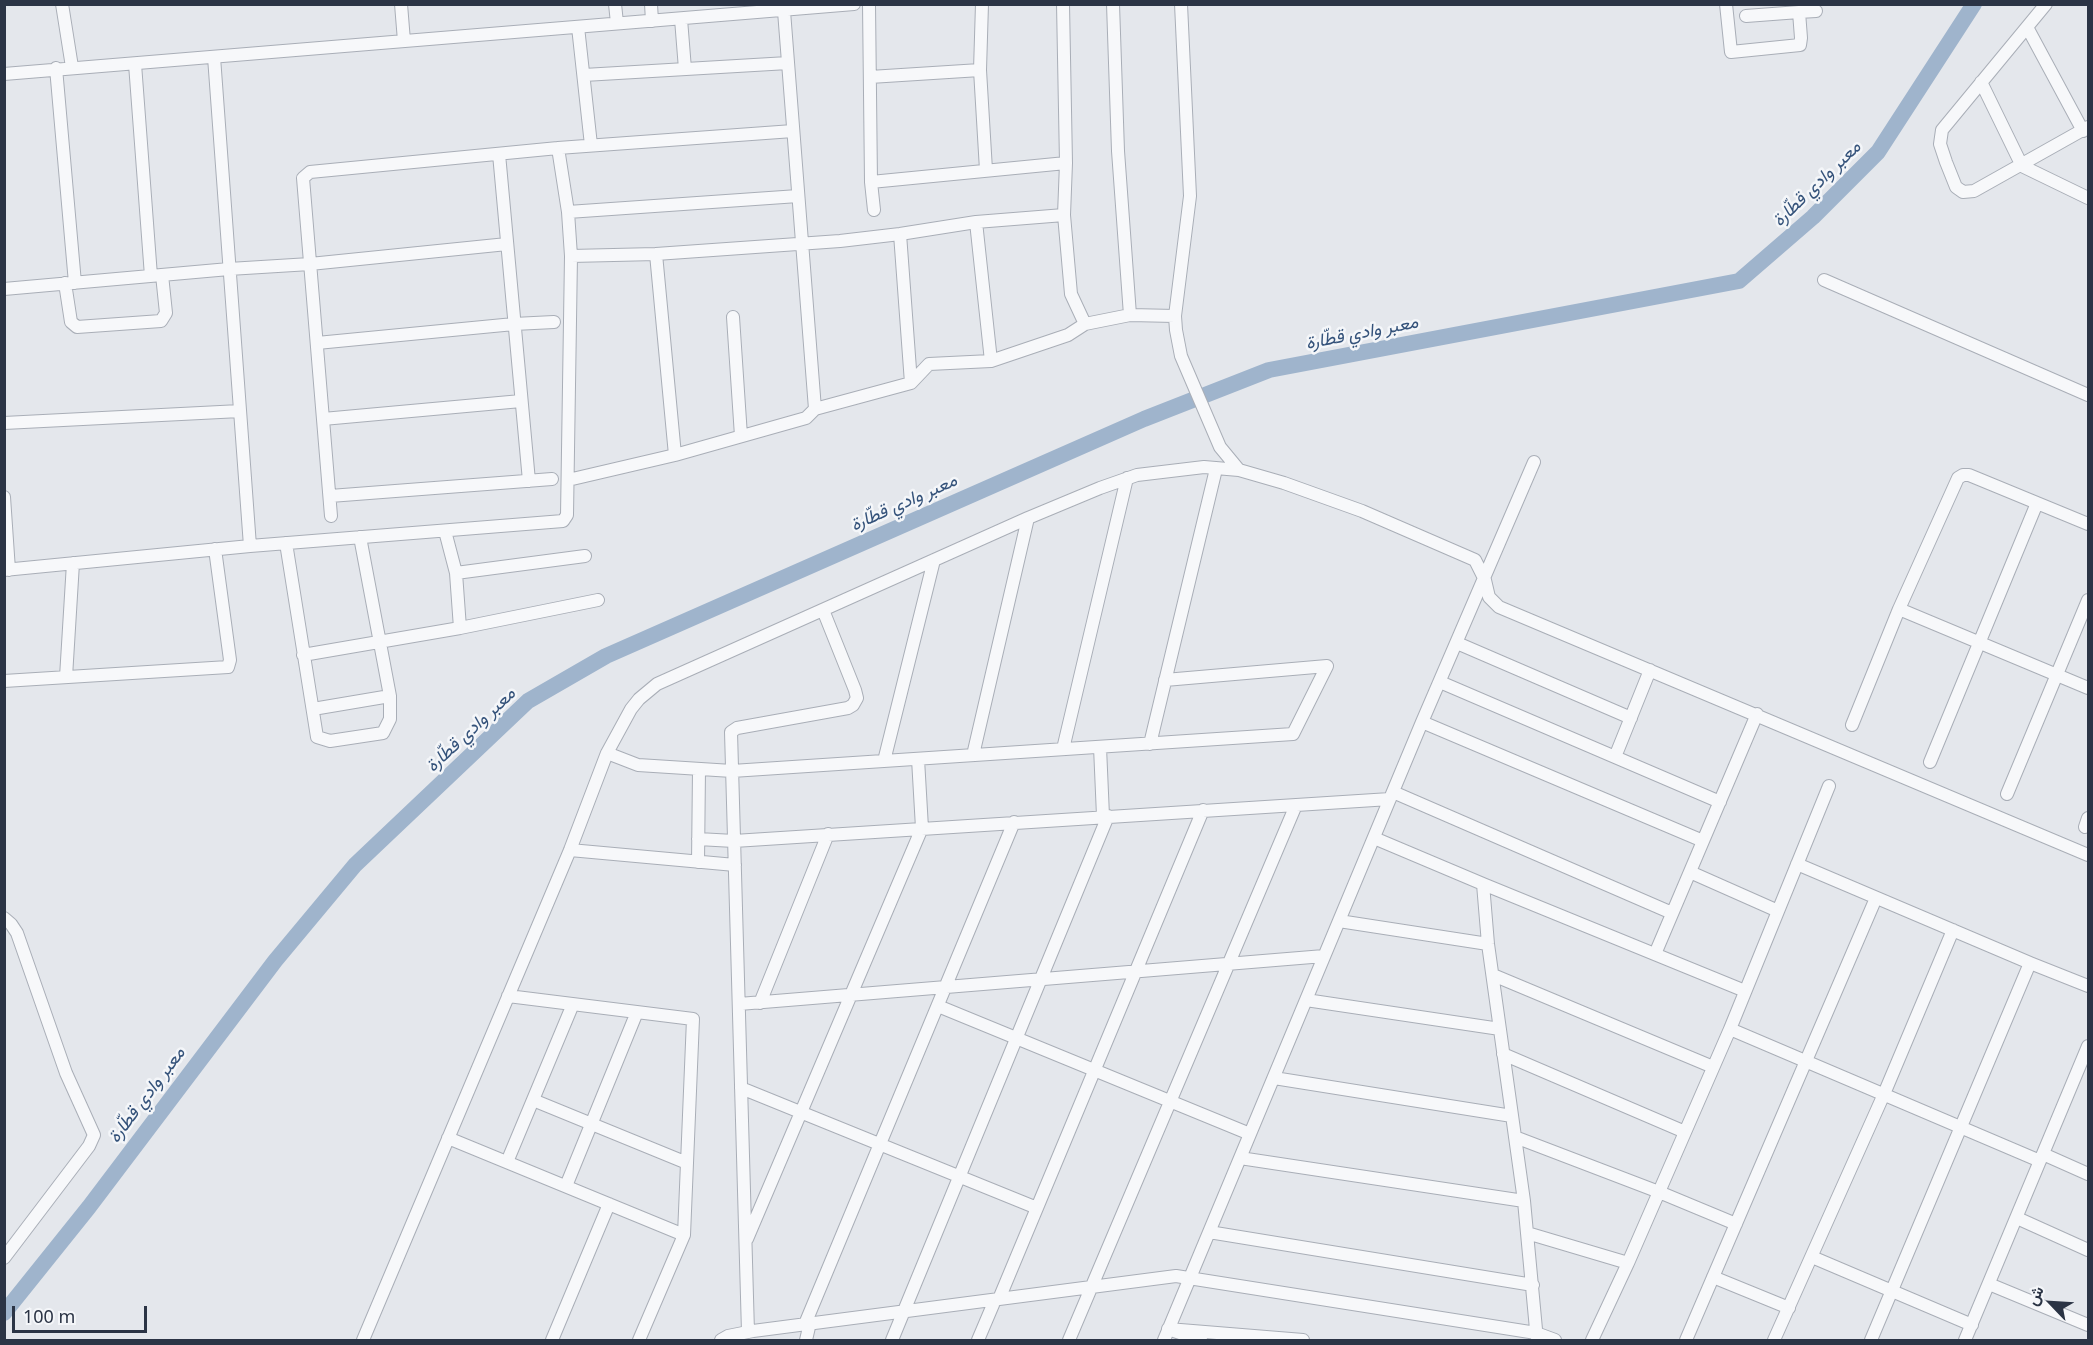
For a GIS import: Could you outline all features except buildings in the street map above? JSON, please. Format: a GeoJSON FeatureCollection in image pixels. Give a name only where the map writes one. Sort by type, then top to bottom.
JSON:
{"type":"FeatureCollection","features":[{"type":"Feature","properties":{"kind":"street"},"geometry":{"type":"LineString","coordinates":[[62,4],[72,68]]}},
{"type":"Feature","properties":{"kind":"street"},"geometry":{"type":"LineString","coordinates":[[401,4],[404,41]]}},
{"type":"Feature","properties":{"kind":"street"},"geometry":{"type":"LineString","coordinates":[[615,4],[617,23]]}},
{"type":"Feature","properties":{"kind":"street"},"geometry":{"type":"LineString","coordinates":[[651,4],[652,21]]}},
{"type":"Feature","properties":{"kind":"street"},"geometry":{"type":"LineString","coordinates":[[4,74],[681,19],[753,9],[784,11],[854,4]]}},
{"type":"Feature","properties":{"kind":"street"},"geometry":{"type":"LineString","coordinates":[[869,4],[874,210]]}},
{"type":"Feature","properties":{"kind":"street"},"geometry":{"type":"LineString","coordinates":[[982,4],[980,70],[986,170]]}},
{"type":"Feature","properties":{"kind":"street"},"geometry":{"type":"LineString","coordinates":[[1063,4],[1066,163],[1064,215],[1071,294],[1085,324]]}},
{"type":"Feature","properties":{"kind":"street"},"geometry":{"type":"LineString","coordinates":[[1113,4],[1118,151],[1130,315]]}},
{"type":"Feature","properties":{"kind":"street"},"geometry":{"type":"LineString","coordinates":[[1181,4],[1190,196],[1175,316],[1180,349],[1192,380],[1220,447],[1239,470]]}},
{"type":"Feature","properties":{"kind":"street"},"geometry":{"type":"LineString","coordinates":[[1726,4],[1731,52],[1800,45],[1799,12]]}},
{"type":"Feature","properties":{"kind":"street"},"geometry":{"type":"LineString","coordinates":[[2027,27],[2086,129],[1974,191],[1963,192],[1956,187],[1940,144],[1942,130],[1981,82],[2046,4]]}},
{"type":"Feature","properties":{"kind":"street"},"geometry":{"type":"LineString","coordinates":[[784,11],[815,410]]}},
{"type":"Feature","properties":{"kind":"street"},"geometry":{"type":"LineString","coordinates":[[1746,16],[1816,11]]}},
{"type":"Feature","properties":{"kind":"street"},"geometry":{"type":"LineString","coordinates":[[681,19],[685,69]]}},
{"type":"Feature","properties":{"kind":"street"},"geometry":{"type":"LineString","coordinates":[[579,27],[591,145]]}},
{"type":"Feature","properties":{"kind":"street"},"geometry":{"type":"LineString","coordinates":[[214,57],[250,546]]}},
{"type":"Feature","properties":{"kind":"street"},"geometry":{"type":"LineString","coordinates":[[584,75],[788,63]]}},
{"type":"Feature","properties":{"kind":"street"},"geometry":{"type":"LineString","coordinates":[[56,68],[71,322],[77,327],[160,321],[166,313],[157,275],[135,64]]}},
{"type":"Feature","properties":{"kind":"street"},"geometry":{"type":"LineString","coordinates":[[870,77],[980,70]]}},
{"type":"Feature","properties":{"kind":"street"},"geometry":{"type":"LineString","coordinates":[[1981,82],[2022,166],[2088,198]]}},
{"type":"Feature","properties":{"kind":"street"},"geometry":{"type":"LineString","coordinates":[[331,516],[303,178],[310,172],[591,145],[793,131]]}},
{"type":"Feature","properties":{"kind":"street"},"geometry":{"type":"LineString","coordinates":[[4,497],[7,570],[214,549],[563,521],[567,515],[571,256],[568,212],[558,148]]}},
{"type":"Feature","properties":{"kind":"street"},"geometry":{"type":"LineString","coordinates":[[499,154],[529,481]]}},
{"type":"Feature","properties":{"kind":"street"},"geometry":{"type":"LineString","coordinates":[[872,182],[1066,163]]}},
{"type":"Feature","properties":{"kind":"street"},"geometry":{"type":"LineString","coordinates":[[568,212],[798,196]]}},
{"type":"Feature","properties":{"kind":"street"},"geometry":{"type":"LineString","coordinates":[[571,256],[656,254],[801,244],[900,234],[976,222],[1064,215]]}},
{"type":"Feature","properties":{"kind":"street"},"geometry":{"type":"LineString","coordinates":[[976,222],[991,361]]}},
{"type":"Feature","properties":{"kind":"street"},"geometry":{"type":"LineString","coordinates":[[900,234],[911,383]]}},
{"type":"Feature","properties":{"kind":"street"},"geometry":{"type":"LineString","coordinates":[[4,289],[310,264],[507,244]]}},
{"type":"Feature","properties":{"kind":"street"},"geometry":{"type":"LineString","coordinates":[[656,254],[675,455]]}},
{"type":"Feature","properties":{"kind":"street"},"geometry":{"type":"LineString","coordinates":[[1824,280],[2088,394]]}},
{"type":"Feature","properties":{"kind":"street"},"geometry":{"type":"LineString","coordinates":[[568,480],[675,455],[806,418],[815,410],[911,383],[929,364],[991,361],[1068,335],[1085,324],[1130,315],[1175,316]]}},
{"type":"Feature","properties":{"kind":"street"},"geometry":{"type":"LineString","coordinates":[[733,316],[741,436]]}},
{"type":"Feature","properties":{"kind":"street"},"geometry":{"type":"LineString","coordinates":[[317,344],[554,322]]}},
{"type":"Feature","properties":{"kind":"street"},"geometry":{"type":"LineString","coordinates":[[323,419],[521,401]]}},
{"type":"Feature","properties":{"kind":"street"},"geometry":{"type":"LineString","coordinates":[[4,423],[240,411]]}},
{"type":"Feature","properties":{"kind":"street"},"geometry":{"type":"LineString","coordinates":[[1150,744],[1210,468],[1220,447]]}},
{"type":"Feature","properties":{"kind":"street"},"geometry":{"type":"LineString","coordinates":[[1166,1335],[1422,722],[1534,462]]}},
{"type":"Feature","properties":{"kind":"street"},"geometry":{"type":"LineString","coordinates":[[363,1341],[570,850],[607,753],[631,709],[647,691],[657,684],[1028,518],[1127,478],[1155,472],[1210,468],[1239,470],[1284,483],[1352,508],[1471,557],[1478,563],[1489,597],[1499,607],[2088,855]]}},
{"type":"Feature","properties":{"kind":"street"},"geometry":{"type":"LineString","coordinates":[[1851,725],[1899,609],[1958,478],[1969,475],[2088,524]]}},
{"type":"Feature","properties":{"kind":"street"},"geometry":{"type":"LineString","coordinates":[[1063,749],[1127,478]]}},
{"type":"Feature","properties":{"kind":"street"},"geometry":{"type":"LineString","coordinates":[[330,496],[552,479]]}},
{"type":"Feature","properties":{"kind":"street"},"geometry":{"type":"LineString","coordinates":[[1930,762],[2037,503]]}},
{"type":"Feature","properties":{"kind":"street"},"geometry":{"type":"LineString","coordinates":[[973,755],[1028,518]]}},
{"type":"Feature","properties":{"kind":"street"},"geometry":{"type":"LineString","coordinates":[[445,531],[456,573],[460,628]]}},
{"type":"Feature","properties":{"kind":"street"},"geometry":{"type":"LineString","coordinates":[[286,543],[317,737],[330,741],[383,733],[390,718],[390,696],[360,537]]}},
{"type":"Feature","properties":{"kind":"street"},"geometry":{"type":"LineString","coordinates":[[4,681],[228,667],[230,660],[214,549]]}},
{"type":"Feature","properties":{"kind":"street"},"geometry":{"type":"LineString","coordinates":[[456,573],[585,556]]}},
{"type":"Feature","properties":{"kind":"street"},"geometry":{"type":"LineString","coordinates":[[884,761],[934,560]]}},
{"type":"Feature","properties":{"kind":"street"},"geometry":{"type":"LineString","coordinates":[[66,677],[73,563]]}},
{"type":"Feature","properties":{"kind":"street"},"geometry":{"type":"LineString","coordinates":[[303,655],[460,628],[598,600]]}},
{"type":"Feature","properties":{"kind":"street"},"geometry":{"type":"LineString","coordinates":[[2007,794],[2088,600]]}},
{"type":"Feature","properties":{"kind":"street"},"geometry":{"type":"LineString","coordinates":[[1899,609],[2088,688]]}},
{"type":"Feature","properties":{"kind":"street"},"geometry":{"type":"LineString","coordinates":[[748,1332],[731,732],[737,728],[848,708],[853,705],[857,698],[855,690],[823,610]]}},
{"type":"Feature","properties":{"kind":"street"},"geometry":{"type":"LineString","coordinates":[[1457,643],[1631,718]]}},
{"type":"Feature","properties":{"kind":"street"},"geometry":{"type":"LineString","coordinates":[[607,753],[638,765],[732,771],[1293,734],[1327,666],[1165,680]]}},
{"type":"Feature","properties":{"kind":"street"},"geometry":{"type":"LineString","coordinates":[[1616,757],[1650,670]]}},
{"type":"Feature","properties":{"kind":"street"},"geometry":{"type":"LineString","coordinates":[[1440,682],[1720,802]]}},
{"type":"Feature","properties":{"kind":"street"},"geometry":{"type":"LineString","coordinates":[[313,710],[390,696]]}},
{"type":"Feature","properties":{"kind":"street"},"geometry":{"type":"LineString","coordinates":[[1655,954],[1757,714]]}},
{"type":"Feature","properties":{"kind":"street"},"geometry":{"type":"LineString","coordinates":[[1422,722],[1703,841]]}},
{"type":"Feature","properties":{"kind":"street"},"geometry":{"type":"LineString","coordinates":[[892,1341],[1041,980],[1105,816],[1100,747]]}},
{"type":"Feature","properties":{"kind":"street"},"geometry":{"type":"LineString","coordinates":[[745,1243],[922,828],[918,759]]}},
{"type":"Feature","properties":{"kind":"street"},"geometry":{"type":"LineString","coordinates":[[698,862],[699,770]]}},
{"type":"Feature","properties":{"kind":"street"},"geometry":{"type":"LineString","coordinates":[[1592,1341],[1730,1029],[1829,786]]}},
{"type":"Feature","properties":{"kind":"street"},"geometry":{"type":"LineString","coordinates":[[698,839],[734,841],[1296,805],[1392,795],[1672,913]]}},
{"type":"Feature","properties":{"kind":"street"},"geometry":{"type":"LineString","coordinates":[[1069,1341],[1296,805]]}},
{"type":"Feature","properties":{"kind":"street"},"geometry":{"type":"LineString","coordinates":[[978,1341],[1038,1208],[1203,810]]}},
{"type":"Feature","properties":{"kind":"street"},"geometry":{"type":"LineString","coordinates":[[806,1341],[808,1323],[1014,822]]}},
{"type":"Feature","properties":{"kind":"street"},"geometry":{"type":"LineString","coordinates":[[760,1003],[828,834]]}},
{"type":"Feature","properties":{"kind":"street"},"geometry":{"type":"LineString","coordinates":[[1374,838],[1745,991]]}},
{"type":"Feature","properties":{"kind":"street"},"geometry":{"type":"LineString","coordinates":[[570,850],[735,865]]}},
{"type":"Feature","properties":{"kind":"street"},"geometry":{"type":"LineString","coordinates":[[1797,864],[2088,986]]}},
{"type":"Feature","properties":{"kind":"street"},"geometry":{"type":"LineString","coordinates":[[1690,872],[1778,911]]}},
{"type":"Feature","properties":{"kind":"street"},"geometry":{"type":"LineString","coordinates":[[1483,884],[1492,975],[1524,1201],[1537,1337]]}},
{"type":"Feature","properties":{"kind":"street"},"geometry":{"type":"LineString","coordinates":[[1686,1341],[1876,898]]}},
{"type":"Feature","properties":{"kind":"street"},"geometry":{"type":"LineString","coordinates":[[4,918],[17,933],[66,1073],[94,1135],[89,1146],[4,1258]]}},
{"type":"Feature","properties":{"kind":"street"},"geometry":{"type":"LineString","coordinates":[[1339,921],[1488,944]]}},
{"type":"Feature","properties":{"kind":"street"},"geometry":{"type":"LineString","coordinates":[[1774,1341],[1884,1094],[1953,930]]}},
{"type":"Feature","properties":{"kind":"street"},"geometry":{"type":"LineString","coordinates":[[739,1004],[1324,956]]}},
{"type":"Feature","properties":{"kind":"street"},"geometry":{"type":"LineString","coordinates":[[1871,1341],[2030,963]]}},
{"type":"Feature","properties":{"kind":"street"},"geometry":{"type":"LineString","coordinates":[[1492,975],[1713,1067]]}},
{"type":"Feature","properties":{"kind":"street"},"geometry":{"type":"LineString","coordinates":[[508,996],[693,1018],[684,1234],[639,1341]]}},
{"type":"Feature","properties":{"kind":"street"},"geometry":{"type":"LineString","coordinates":[[1306,1000],[1500,1029]]}},
{"type":"Feature","properties":{"kind":"street"},"geometry":{"type":"LineString","coordinates":[[507,1162],[573,1004]]}},
{"type":"Feature","properties":{"kind":"street"},"geometry":{"type":"LineString","coordinates":[[938,1006],[1250,1134]]}},
{"type":"Feature","properties":{"kind":"street"},"geometry":{"type":"LineString","coordinates":[[566,1186],[637,1012]]}},
{"type":"Feature","properties":{"kind":"street"},"geometry":{"type":"LineString","coordinates":[[1730,1029],[1960,1127],[2088,1174]]}},
{"type":"Feature","properties":{"kind":"street"},"geometry":{"type":"LineString","coordinates":[[1965,1341],[2088,1046]]}},
{"type":"Feature","properties":{"kind":"street"},"geometry":{"type":"LineString","coordinates":[[1503,1053],[1685,1132]]}},
{"type":"Feature","properties":{"kind":"street"},"geometry":{"type":"LineString","coordinates":[[1274,1078],[1512,1116]]}},
{"type":"Feature","properties":{"kind":"street"},"geometry":{"type":"LineString","coordinates":[[741,1088],[1038,1208]]}},
{"type":"Feature","properties":{"kind":"street"},"geometry":{"type":"LineString","coordinates":[[533,1100],[687,1163]]}},
{"type":"Feature","properties":{"kind":"street"},"geometry":{"type":"LineString","coordinates":[[1515,1137],[1736,1224]]}},
{"type":"Feature","properties":{"kind":"street"},"geometry":{"type":"LineString","coordinates":[[448,1138],[684,1234]]}},
{"type":"Feature","properties":{"kind":"street"},"geometry":{"type":"LineString","coordinates":[[1240,1158],[1524,1201]]}},
{"type":"Feature","properties":{"kind":"street"},"geometry":{"type":"LineString","coordinates":[[552,1341],[609,1204]]}},
{"type":"Feature","properties":{"kind":"street"},"geometry":{"type":"LineString","coordinates":[[2017,1218],[2088,1250]]}},
{"type":"Feature","properties":{"kind":"street"},"geometry":{"type":"LineString","coordinates":[[1209,1232],[1533,1285]]}},
{"type":"Feature","properties":{"kind":"street"},"geometry":{"type":"LineString","coordinates":[[1527,1233],[1628,1263]]}},
{"type":"Feature","properties":{"kind":"street"},"geometry":{"type":"LineString","coordinates":[[1812,1257],[1972,1324]]}},
{"type":"Feature","properties":{"kind":"street"},"geometry":{"type":"LineString","coordinates":[[721,1341],[728,1336],[808,1323],[1176,1276],[1555,1341]]}},
{"type":"Feature","properties":{"kind":"street"},"geometry":{"type":"LineString","coordinates":[[1713,1277],[1789,1308]]}},
{"type":"Feature","properties":{"kind":"street"},"geometry":{"type":"LineString","coordinates":[[1989,1284],[2088,1325]]}},
{"type":"Feature","properties":{"kind":"street"},"geometry":{"type":"LineString","coordinates":[[1166,1335],[1201,1341]]}},
{"type":"Feature","properties":{"kind":"street"},"geometry":{"type":"LineString","coordinates":[[1166,1335],[1303,1341]]}},
{"type":"Feature","properties":{"kind":"waterway","name":"معبر وادي قطّارة"},"geometry":{"type":"LineString","coordinates":[[4,1313],[89,1207],[275,961],[355,865],[528,701],[606,656],[1144,419],[1269,370],[1739,281],[1813,217],[1878,152],[1974,4]]}}]}
